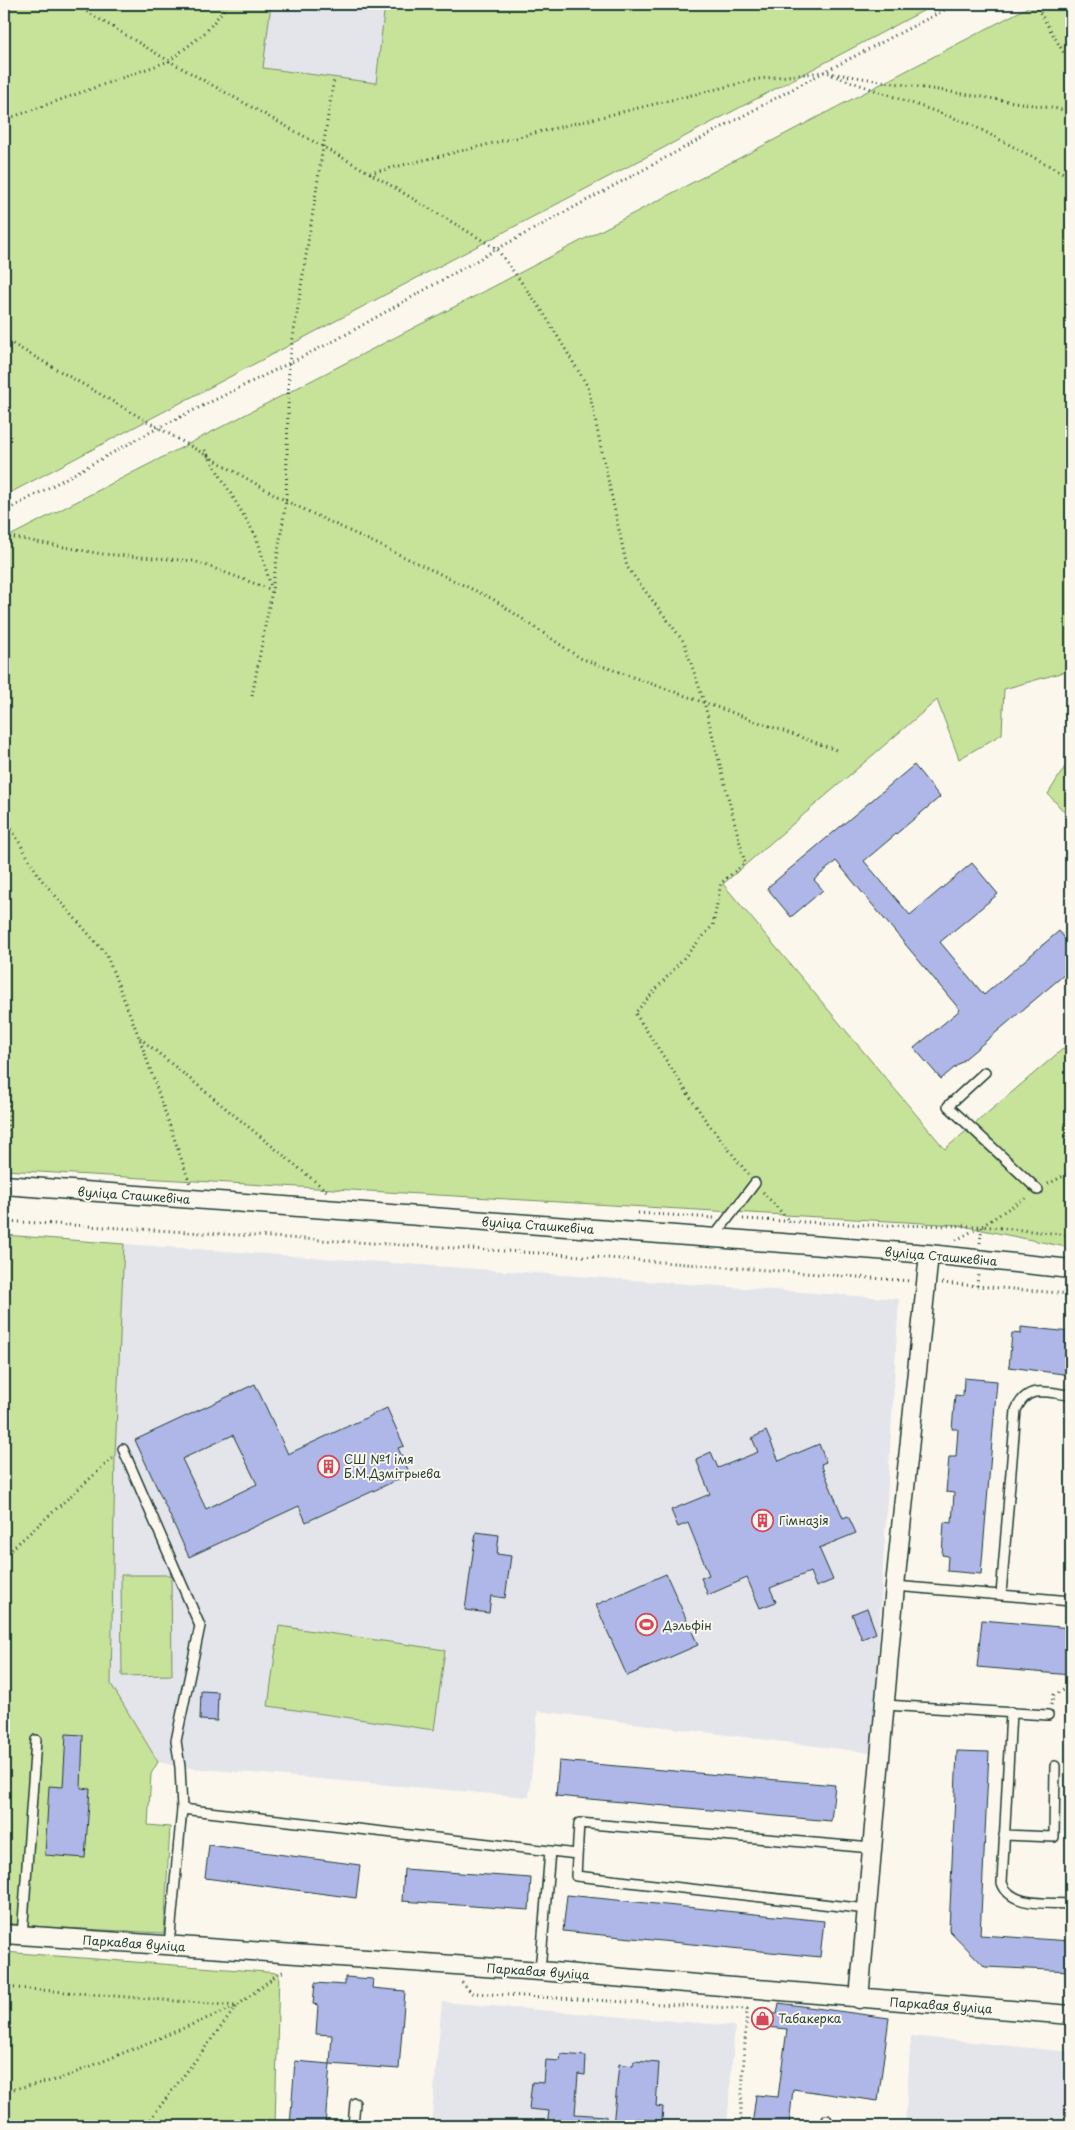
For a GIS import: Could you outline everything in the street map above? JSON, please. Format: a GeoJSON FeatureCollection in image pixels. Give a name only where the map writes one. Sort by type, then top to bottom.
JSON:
{"type":"FeatureCollection","features":[{"type":"Feature","properties":{"kind":"street","name":"вуліца Сташкевіча"},"geometry":{"type":"LineString","coordinates":[[4,1185],[929,1254],[1071,1269]]}},
{"type":"Feature","properties":{"kind":"street"},"geometry":{"type":"LineString","coordinates":[[859,1999],[895,1586],[929,1254]]}},
{"type":"Feature","properties":{"kind":"street","name":"Паркавая вуліца"},"geometry":{"type":"LineString","coordinates":[[4,1934],[540,1971],[859,1999],[1071,2015]]}},
{"type":"Feature","properties":{"kind":"lane"},"geometry":{"type":"LineString","coordinates":[[985,1072],[948,1106],[1038,1190]]}},
{"type":"Feature","properties":{"kind":"lane"},"geometry":{"type":"LineString","coordinates":[[713,1238],[755,1183]]}},
{"type":"Feature","properties":{"kind":"lane"},"geometry":{"type":"LineString","coordinates":[[1001,1595],[1016,1410],[1022,1398],[1032,1392],[1071,1395]]}},
{"type":"Feature","properties":{"kind":"lane"},"geometry":{"type":"LineString","coordinates":[[123,1449],[200,1626],[176,1741],[180,1767],[182,1809],[169,1945]]}},
{"type":"Feature","properties":{"kind":"lane"},"geometry":{"type":"LineString","coordinates":[[895,1586],[1071,1601]]}},
{"type":"Feature","properties":{"kind":"lane"},"geometry":{"type":"LineString","coordinates":[[885,1705],[1048,1715]]}},
{"type":"Feature","properties":{"kind":"lane"},"geometry":{"type":"LineString","coordinates":[[1011,1712],[1002,1883],[1005,1892],[1017,1900],[1071,1904]]}},
{"type":"Feature","properties":{"kind":"lane"},"geometry":{"type":"LineString","coordinates":[[22,1936],[36,1740]]}},
{"type":"Feature","properties":{"kind":"lane"},"geometry":{"type":"LineString","coordinates":[[1004,1835],[1054,1838],[1055,1766]]}},
{"type":"Feature","properties":{"kind":"lane"},"geometry":{"type":"LineString","coordinates":[[182,1809],[577,1854]]}},
{"type":"Feature","properties":{"kind":"lane"},"geometry":{"type":"LineString","coordinates":[[867,1909],[576,1876],[579,1823],[872,1848]]}},
{"type":"Feature","properties":{"kind":"lane"},"geometry":{"type":"LineString","coordinates":[[540,1971],[550,1851]]}},
{"type":"Feature","properties":{"kind":"lane"},"geometry":{"type":"LineString","coordinates":[[353,2126],[355,2103]]}},
{"type":"Feature","properties":{"kind":"path"},"geometry":{"type":"LineString","coordinates":[[74,4],[370,174],[497,250],[543,312],[588,387],[627,567],[684,642],[704,702],[745,863],[721,883],[713,925],[635,1013],[704,1118],[755,1183],[790,1222]]}},
{"type":"Feature","properties":{"kind":"path"},"geometry":{"type":"LineString","coordinates":[[4,120],[169,60],[206,32],[228,4]]}},
{"type":"Feature","properties":{"kind":"path"},"geometry":{"type":"LineString","coordinates":[[4,512],[158,428],[336,340],[824,72],[956,4]]}},
{"type":"Feature","properties":{"kind":"path"},"geometry":{"type":"LineString","coordinates":[[1035,4],[1071,65]]}},
{"type":"Feature","properties":{"kind":"path"},"geometry":{"type":"LineString","coordinates":[[824,72],[968,123],[1071,177]]}},
{"type":"Feature","properties":{"kind":"path"},"geometry":{"type":"LineString","coordinates":[[370,174],[758,79],[824,72],[1071,110]]}},
{"type":"Feature","properties":{"kind":"path"},"geometry":{"type":"LineString","coordinates":[[252,696],[272,590],[286,500],[290,363],[334,78]]}},
{"type":"Feature","properties":{"kind":"path"},"geometry":{"type":"LineString","coordinates":[[4,339],[286,500],[492,599],[580,658],[839,751]]}},
{"type":"Feature","properties":{"kind":"path"},"geometry":{"type":"LineString","coordinates":[[205,450],[257,538],[272,590]]}},
{"type":"Feature","properties":{"kind":"path"},"geometry":{"type":"LineString","coordinates":[[4,536],[102,554],[194,561],[272,590]]}},
{"type":"Feature","properties":{"kind":"path"},"geometry":{"type":"LineString","coordinates":[[4,816],[40,878],[106,954],[140,1037],[192,1188]]}},
{"type":"Feature","properties":{"kind":"path"},"geometry":{"type":"LineString","coordinates":[[4,837],[9,822]]}},
{"type":"Feature","properties":{"kind":"path"},"geometry":{"type":"LineString","coordinates":[[140,1037],[333,1196]]}},
{"type":"Feature","properties":{"kind":"path"},"geometry":{"type":"LineString","coordinates":[[4,1092],[9,1097],[7,1150]]}},
{"type":"Feature","properties":{"kind":"path"},"geometry":{"type":"LineString","coordinates":[[728,1218],[868,1225],[982,1226],[1071,1235]]}},
{"type":"Feature","properties":{"kind":"path"},"geometry":{"type":"LineString","coordinates":[[4,1221],[556,1254],[1071,1294]]}},
{"type":"Feature","properties":{"kind":"path"},"geometry":{"type":"LineString","coordinates":[[977,1286],[982,1226]]}},
{"type":"Feature","properties":{"kind":"path"},"geometry":{"type":"LineString","coordinates":[[4,1556],[123,1449]]}},
{"type":"Feature","properties":{"kind":"path"},"geometry":{"type":"LineString","coordinates":[[1048,1715],[1054,1695],[1071,1686]]}},
{"type":"Feature","properties":{"kind":"path"},"geometry":{"type":"LineString","coordinates":[[145,2126],[237,2006],[279,1973],[288,1970]]}},
{"type":"Feature","properties":{"kind":"path"},"geometry":{"type":"LineString","coordinates":[[459,1979],[472,1993],[748,2010],[740,2126]]}},
{"type":"Feature","properties":{"kind":"path"},"geometry":{"type":"LineString","coordinates":[[4,1987],[237,2006]]}},
{"type":"Feature","properties":{"kind":"path"},"geometry":{"type":"LineString","coordinates":[[4,2091],[60,2079],[237,2006]]}},
{"type":"Feature","properties":{"kind":"shaded area"},"geometry":{"type":"Polygon","coordinates":[[[271,4],[385,4],[376,83],[262,68],[271,4]]]}},
{"type":"Feature","properties":{"kind":"shaded area"},"geometry":{"type":"Polygon","coordinates":[[[124,1244],[899,1299],[872,1753],[538,1711],[529,1797],[180,1767],[158,1762],[111,1684],[115,1455],[124,1244]]]}},
{"type":"Feature","properties":{"kind":"shaded area"},"geometry":{"type":"Polygon","coordinates":[[[442,2002],[735,2026],[727,2126],[431,2126],[442,2002]]]}},
{"type":"Feature","properties":{"kind":"shaded area"},"geometry":{"type":"Polygon","coordinates":[[[911,2036],[1071,2052],[1071,2126],[905,2126],[911,2036]]]}},
{"type":"Feature","properties":{"kind":"green space"},"geometry":{"type":"Polygon","coordinates":[[[4,4],[271,4],[263,68],[376,83],[385,4],[936,4],[4,496],[4,4]]]}},
{"type":"Feature","properties":{"kind":"green space"},"geometry":{"type":"Polygon","coordinates":[[[1034,4],[1071,4],[1071,670],[1004,689],[1002,734],[959,759],[937,700],[723,884],[945,1149],[1071,1042],[1071,1248],[958,1225],[4,1170],[4,539],[485,291],[1034,4]]]}},
{"type":"Feature","properties":{"kind":"green space"},"geometry":{"type":"Polygon","coordinates":[[[1071,757],[1071,812],[1068,816],[1048,794],[1071,757]]]}},
{"type":"Feature","properties":{"kind":"green space"},"geometry":{"type":"Polygon","coordinates":[[[4,1235],[124,1244],[115,1455],[111,1684],[158,1762],[151,1774],[148,1825],[170,1827],[164,1933],[43,1927],[4,1923],[4,1235]]]}},
{"type":"Feature","properties":{"kind":"green space"},"geometry":{"type":"Polygon","coordinates":[[[121,1575],[171,1575],[172,1675],[122,1676],[121,1575]]]}},
{"type":"Feature","properties":{"kind":"green space"},"geometry":{"type":"Polygon","coordinates":[[[279,1626],[445,1650],[434,1730],[268,1706],[279,1626]]]}},
{"type":"Feature","properties":{"kind":"green space"},"geometry":{"type":"Polygon","coordinates":[[[4,1952],[279,1973],[275,2126],[4,2126],[4,1952]]]}},
{"type":"Feature","properties":{"kind":"building"},"geometry":{"type":"Polygon","coordinates":[[[914,765],[940,797],[864,861],[910,915],[972,863],[998,894],[940,942],[984,995],[1059,931],[1071,946],[1071,969],[941,1079],[914,1048],[960,1010],[836,861],[814,880],[823,890],[791,917],[767,888],[914,765]]]}},
{"type":"Feature","properties":{"kind":"building"},"geometry":{"type":"Polygon","coordinates":[[[1021,1327],[1071,1332],[1071,1375],[1009,1367],[1012,1333],[1021,1334],[1021,1327]]]}},
{"type":"Feature","properties":{"kind":"building"},"geometry":{"type":"Polygon","coordinates":[[[964,1378],[997,1381],[981,1574],[947,1571],[948,1556],[942,1555],[944,1522],[952,1523],[954,1493],[946,1492],[949,1457],[956,1457],[958,1429],[952,1429],[955,1395],[963,1396],[964,1378]]]}},
{"type":"Feature","properties":{"kind":"building","name":"СШ №1 імя Б.М.Дзмітрыева"},"geometry":{"type":"Polygon","coordinates":[[[255,1384],[288,1454],[387,1408],[404,1446],[398,1448],[410,1474],[306,1522],[299,1506],[189,1557],[135,1440],[255,1384]],[[233,1435],[182,1459],[206,1509],[257,1484],[233,1435]]]}},
{"type":"Feature","properties":{"kind":"building","name":"Гімназія"},"geometry":{"type":"Polygon","coordinates":[[[766,1431],[779,1461],[819,1444],[826,1462],[821,1464],[843,1518],[848,1516],[856,1533],[819,1548],[833,1580],[816,1587],[810,1572],[770,1588],[776,1602],[760,1608],[747,1578],[708,1595],[701,1578],[709,1575],[688,1523],[678,1527],[671,1510],[710,1494],[696,1459],[711,1452],[718,1468],[758,1452],[752,1438],[766,1431]]]}},
{"type":"Feature","properties":{"kind":"building"},"geometry":{"type":"Polygon","coordinates":[[[476,1532],[499,1535],[497,1554],[511,1556],[505,1598],[491,1596],[489,1613],[465,1610],[476,1532]]]}},
{"type":"Feature","properties":{"kind":"building","name":"Дэльфін"},"geometry":{"type":"Polygon","coordinates":[[[666,1574],[698,1645],[627,1676],[596,1605],[666,1574]]]}},
{"type":"Feature","properties":{"kind":"building"},"geometry":{"type":"Polygon","coordinates":[[[867,1608],[876,1633],[862,1639],[852,1614],[867,1608]]]}},
{"type":"Feature","properties":{"kind":"building"},"geometry":{"type":"Polygon","coordinates":[[[982,1620],[1071,1628],[1071,1675],[977,1667],[982,1620]]]}},
{"type":"Feature","properties":{"kind":"building"},"geometry":{"type":"Polygon","coordinates":[[[201,1691],[218,1692],[217,1721],[200,1720],[201,1691]]]}},
{"type":"Feature","properties":{"kind":"building"},"geometry":{"type":"Polygon","coordinates":[[[66,1734],[83,1735],[81,1788],[90,1789],[85,1858],[45,1855],[49,1786],[63,1787],[66,1734]]]}},
{"type":"Feature","properties":{"kind":"building"},"geometry":{"type":"Polygon","coordinates":[[[957,1751],[989,1752],[980,1935],[1071,1941],[1071,1971],[985,1967],[949,1930],[957,1751]]]}},
{"type":"Feature","properties":{"kind":"building"},"geometry":{"type":"Polygon","coordinates":[[[559,1761],[835,1785],[831,1821],[556,1796],[559,1761]]]}},
{"type":"Feature","properties":{"kind":"building"},"geometry":{"type":"Polygon","coordinates":[[[209,1845],[360,1865],[356,1898],[205,1878],[209,1845]]]}},
{"type":"Feature","properties":{"kind":"building"},"geometry":{"type":"Polygon","coordinates":[[[404,1869],[531,1878],[529,1910],[402,1901],[404,1869]]]}},
{"type":"Feature","properties":{"kind":"building"},"geometry":{"type":"Polygon","coordinates":[[[567,1895],[824,1921],[820,1957],[563,1931],[567,1895]]]}},
{"type":"Feature","properties":{"kind":"building"},"geometry":{"type":"Polygon","coordinates":[[[345,1977],[373,1979],[372,1988],[405,1991],[399,2069],[330,2064],[332,2035],[316,2034],[318,2005],[313,2004],[315,1983],[345,1985],[345,1977]]]}},
{"type":"Feature","properties":{"kind":"building"},"geometry":{"type":"Polygon","coordinates":[[[779,2003],[889,2018],[878,2101],[793,2089],[789,2126],[752,2126],[756,2095],[778,2097],[787,2029],[754,2026],[755,2011],[777,2014],[779,2003]]]}},
{"type":"Feature","properties":{"kind":"building"},"geometry":{"type":"Polygon","coordinates":[[[561,2054],[586,2056],[585,2075],[578,2074],[575,2114],[606,2116],[606,2126],[547,2126],[549,2111],[529,2109],[532,2082],[544,2083],[546,2060],[560,2061],[561,2054]]]}},
{"type":"Feature","properties":{"kind":"building"},"geometry":{"type":"Polygon","coordinates":[[[295,2061],[330,2064],[325,2126],[290,2126],[295,2061]]]}},
{"type":"Feature","properties":{"kind":"building"},"geometry":{"type":"Polygon","coordinates":[[[634,2061],[659,2063],[656,2106],[663,2107],[662,2121],[637,2119],[636,2126],[613,2126],[619,2064],[633,2066],[634,2061]]]}},
{"type":"Feature","properties":{"kind":"place","name":"СШ №1 імя Б.М.Дзмітрыева"},"geometry":{"type":"Point","coordinates":[328,1466]}},
{"type":"Feature","properties":{"kind":"place","name":"Гімназія"},"geometry":{"type":"Point","coordinates":[763,1520]}},
{"type":"Feature","properties":{"kind":"place","name":"Дэльфін"},"geometry":{"type":"Point","coordinates":[647,1625]}},
{"type":"Feature","properties":{"kind":"place","name":"Табакерка"},"geometry":{"type":"Point","coordinates":[762,2018]}}]}
